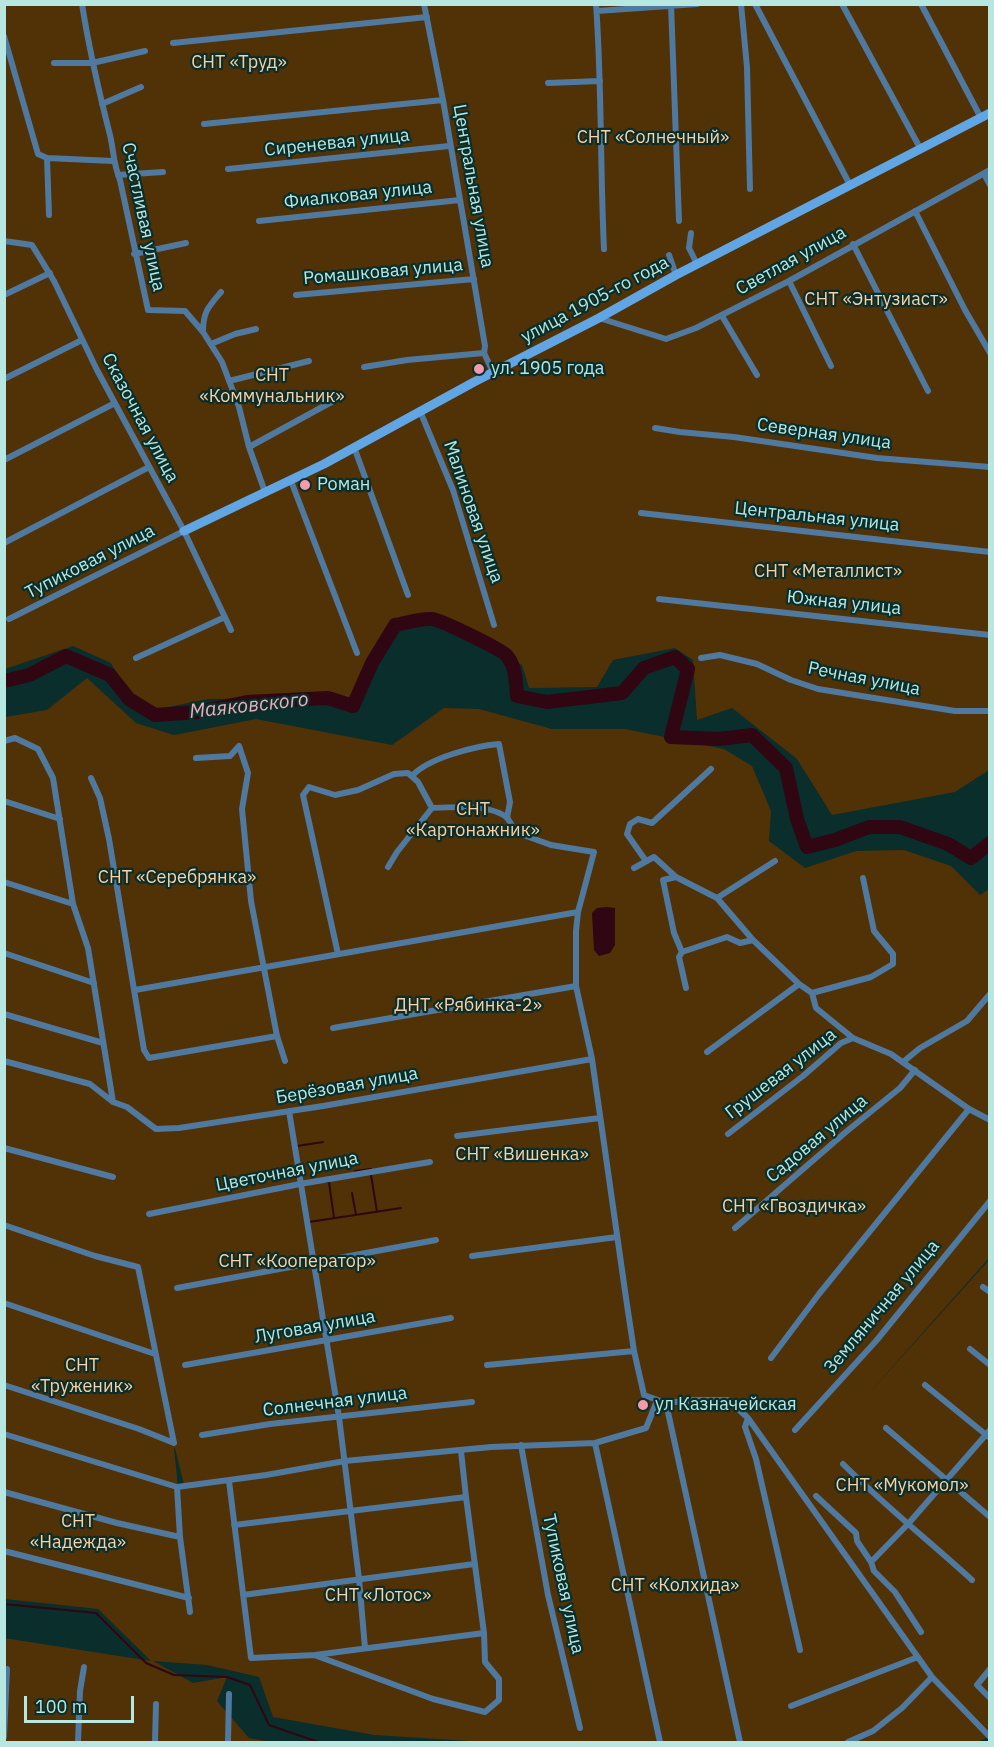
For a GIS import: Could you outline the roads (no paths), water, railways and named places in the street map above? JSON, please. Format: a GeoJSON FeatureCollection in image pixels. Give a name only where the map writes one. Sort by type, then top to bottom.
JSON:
{"type":"FeatureCollection","features":[{"type":"Feature","properties":{"kind":"street","name":"Счастливая улица"},"geometry":{"type":"LineString","coordinates":[[82,4],[92,63],[112,145],[113,161],[148,310],[185,311],[211,344],[222,362],[239,406],[249,447],[265,492]]}},
{"type":"Feature","properties":{"kind":"street","name":"Центральная улица"},"geometry":{"type":"LineString","coordinates":[[424,4],[474,279],[484,353],[493,372]]}},
{"type":"Feature","properties":{"kind":"street"},"geometry":{"type":"LineString","coordinates":[[604,249],[596,8],[697,4]]}},
{"type":"Feature","properties":{"kind":"street"},"geometry":{"type":"LineString","coordinates":[[741,4],[747,67],[750,189]]}},
{"type":"Feature","properties":{"kind":"street"},"geometry":{"type":"LineString","coordinates":[[754,4],[850,185]]}},
{"type":"Feature","properties":{"kind":"street"},"geometry":{"type":"LineString","coordinates":[[842,4],[920,148]]}},
{"type":"Feature","properties":{"kind":"street"},"geometry":{"type":"LineString","coordinates":[[921,4],[985,115]]}},
{"type":"Feature","properties":{"kind":"street"},"geometry":{"type":"LineString","coordinates":[[671,5],[679,222]]}},
{"type":"Feature","properties":{"kind":"street"},"geometry":{"type":"LineString","coordinates":[[173,43],[427,16]]}},
{"type":"Feature","properties":{"kind":"street"},"geometry":{"type":"LineString","coordinates":[[4,36],[39,154],[47,158],[113,161]]}},
{"type":"Feature","properties":{"kind":"street"},"geometry":{"type":"LineString","coordinates":[[54,63],[92,63],[145,51]]}},
{"type":"Feature","properties":{"kind":"street"},"geometry":{"type":"LineString","coordinates":[[548,83],[600,81]]}},
{"type":"Feature","properties":{"kind":"street"},"geometry":{"type":"LineString","coordinates":[[102,104],[141,87]]}},
{"type":"Feature","properties":{"kind":"street"},"geometry":{"type":"LineString","coordinates":[[204,124],[443,100]]}},
{"type":"Feature","properties":{"kind":"street","name":"улица 1905-го года"},"geometry":{"type":"LineString","coordinates":[[184,531],[291,481],[676,275],[985,115]]}},
{"type":"Feature","properties":{"kind":"street","name":"Сиреневая улица"},"geometry":{"type":"LineString","coordinates":[[228,169],[449,146]]}},
{"type":"Feature","properties":{"kind":"street"},"geometry":{"type":"LineString","coordinates":[[47,158],[50,215]]}},
{"type":"Feature","properties":{"kind":"street"},"geometry":{"type":"LineString","coordinates":[[118,175],[163,172]]}},
{"type":"Feature","properties":{"kind":"street"},"geometry":{"type":"LineString","coordinates":[[987,172],[990,185]]}},
{"type":"Feature","properties":{"kind":"street","name":"Светлая улица"},"geometry":{"type":"LineString","coordinates":[[599,318],[666,339],[722,316],[987,172]]}},
{"type":"Feature","properties":{"kind":"street","name":"Фиалковая улица"},"geometry":{"type":"LineString","coordinates":[[259,221],[460,200]]}},
{"type":"Feature","properties":{"kind":"street"},"geometry":{"type":"LineString","coordinates":[[915,211],[965,310],[990,352]]}},
{"type":"Feature","properties":{"kind":"street"},"geometry":{"type":"LineString","coordinates":[[692,233],[689,249],[697,264]]}},
{"type":"Feature","properties":{"kind":"street","name":"Сказочная улица"},"geometry":{"type":"LineString","coordinates":[[4,241],[32,245],[50,273],[82,340],[184,531],[231,630]]}},
{"type":"Feature","properties":{"kind":"street"},"geometry":{"type":"LineString","coordinates":[[134,254],[186,243]]}},
{"type":"Feature","properties":{"kind":"street"},"geometry":{"type":"LineString","coordinates":[[853,244],[928,391]]}},
{"type":"Feature","properties":{"kind":"street"},"geometry":{"type":"LineString","coordinates":[[669,255],[676,275]]}},
{"type":"Feature","properties":{"kind":"street"},"geometry":{"type":"LineString","coordinates":[[4,295],[50,273]]}},
{"type":"Feature","properties":{"kind":"street","name":"Ромашковая улица"},"geometry":{"type":"LineString","coordinates":[[296,295],[474,279]]}},
{"type":"Feature","properties":{"kind":"street"},"geometry":{"type":"LineString","coordinates":[[789,281],[831,366]]}},
{"type":"Feature","properties":{"kind":"street"},"geometry":{"type":"LineString","coordinates":[[203,332],[203,320],[207,307],[221,292]]}},
{"type":"Feature","properties":{"kind":"street"},"geometry":{"type":"LineString","coordinates":[[722,316],[757,375]]}},
{"type":"Feature","properties":{"kind":"street"},"geometry":{"type":"LineString","coordinates":[[211,344],[235,334],[256,329]]}},
{"type":"Feature","properties":{"kind":"street"},"geometry":{"type":"LineString","coordinates":[[4,379],[82,340]]}},
{"type":"Feature","properties":{"kind":"street"},"geometry":{"type":"LineString","coordinates":[[364,368],[407,360],[484,353]]}},
{"type":"Feature","properties":{"kind":"street"},"geometry":{"type":"LineString","coordinates":[[229,381],[309,361]]}},
{"type":"Feature","properties":{"kind":"street"},"geometry":{"type":"LineString","coordinates":[[249,447],[337,399]]}},
{"type":"Feature","properties":{"kind":"street"},"geometry":{"type":"LineString","coordinates":[[4,460],[115,403]]}},
{"type":"Feature","properties":{"kind":"street","name":"Малиновая улица"},"geometry":{"type":"LineString","coordinates":[[420,411],[453,490],[494,625]]}},
{"type":"Feature","properties":{"kind":"street","name":"Северная улица"},"geometry":{"type":"LineString","coordinates":[[655,428],[877,458],[990,467]]}},
{"type":"Feature","properties":{"kind":"street"},"geometry":{"type":"LineString","coordinates":[[354,447],[408,595]]}},
{"type":"Feature","properties":{"kind":"street"},"geometry":{"type":"LineString","coordinates":[[4,543],[149,467]]}},
{"type":"Feature","properties":{"kind":"street"},"geometry":{"type":"LineString","coordinates":[[291,481],[357,653]]}},
{"type":"Feature","properties":{"kind":"street","name":"Центральная улица"},"geometry":{"type":"LineString","coordinates":[[641,513],[990,552]]}},
{"type":"Feature","properties":{"kind":"street","name":"Тупиковая улица"},"geometry":{"type":"LineString","coordinates":[[9,619],[184,531]]}},
{"type":"Feature","properties":{"kind":"street","name":"Южная улица"},"geometry":{"type":"LineString","coordinates":[[659,599],[990,634]]}},
{"type":"Feature","properties":{"kind":"street"},"geometry":{"type":"LineString","coordinates":[[136,658],[225,617]]}},
{"type":"Feature","properties":{"kind":"street","name":"Речная улица"},"geometry":{"type":"LineString","coordinates":[[701,658],[720,655],[757,664],[791,680],[818,689],[955,711],[990,711]]}},
{"type":"Feature","properties":{"kind":"street"},"geometry":{"type":"LineString","coordinates":[[4,741],[15,738],[38,749],[53,777],[73,904],[88,948],[113,1102]]}},
{"type":"Feature","properties":{"kind":"street"},"geometry":{"type":"LineString","coordinates":[[412,776],[418,769],[436,760],[499,744],[510,802],[507,818]]}},
{"type":"Feature","properties":{"kind":"street"},"geometry":{"type":"LineString","coordinates":[[196,758],[230,756],[238,746],[248,773],[242,808],[251,901],[277,1036],[285,1061]]}},
{"type":"Feature","properties":{"kind":"street"},"geometry":{"type":"LineString","coordinates":[[646,861],[627,834],[630,824],[638,819],[652,823],[711,769]]}},
{"type":"Feature","properties":{"kind":"street"},"geometry":{"type":"LineString","coordinates":[[338,954],[303,795],[309,787],[335,795],[358,790],[394,774],[408,772],[417,782],[432,808]]}},
{"type":"Feature","properties":{"kind":"street"},"geometry":{"type":"LineString","coordinates":[[91,778],[100,798],[109,839],[144,1050],[149,1058],[277,1036]]}},
{"type":"Feature","properties":{"kind":"street"},"geometry":{"type":"LineString","coordinates":[[4,801],[60,819]]}},
{"type":"Feature","properties":{"kind":"street"},"geometry":{"type":"LineString","coordinates":[[388,867],[432,808],[467,807],[494,812],[507,818],[515,832],[551,845],[594,852],[578,912],[576,986],[592,1059],[634,1351],[644,1395],[666,1403],[728,1400],[748,1418],[932,1677],[990,1737]]}},
{"type":"Feature","properties":{"kind":"street"},"geometry":{"type":"LineString","coordinates":[[634,868],[654,857],[676,877],[717,898],[753,940],[799,984],[813,993],[816,1008],[853,1038],[891,1054],[969,1109],[990,1120]]}},
{"type":"Feature","properties":{"kind":"street"},"geometry":{"type":"LineString","coordinates":[[717,898],[775,861]]}},
{"type":"Feature","properties":{"kind":"street"},"geometry":{"type":"LineString","coordinates":[[676,877],[663,880],[674,933],[682,952]]}},
{"type":"Feature","properties":{"kind":"street"},"geometry":{"type":"LineString","coordinates":[[813,993],[872,977],[893,964],[892,954],[874,931],[863,878]]}},
{"type":"Feature","properties":{"kind":"street"},"geometry":{"type":"LineString","coordinates":[[4,882],[73,904]]}},
{"type":"Feature","properties":{"kind":"street"},"geometry":{"type":"LineString","coordinates":[[135,990],[578,912]]}},
{"type":"Feature","properties":{"kind":"street"},"geometry":{"type":"LineString","coordinates":[[686,988],[679,957],[682,952],[727,937],[740,943],[753,940]]}},
{"type":"Feature","properties":{"kind":"street"},"geometry":{"type":"LineString","coordinates":[[4,952],[94,983]]}},
{"type":"Feature","properties":{"kind":"street"},"geometry":{"type":"LineString","coordinates":[[707,1052],[799,984]]}},
{"type":"Feature","properties":{"kind":"street"},"geometry":{"type":"LineString","coordinates":[[333,1028],[576,986]]}},
{"type":"Feature","properties":{"kind":"street"},"geometry":{"type":"LineString","coordinates":[[903,1062],[920,1048],[967,1020],[990,994]]}},
{"type":"Feature","properties":{"kind":"street"},"geometry":{"type":"LineString","coordinates":[[4,1014],[104,1043]]}},
{"type":"Feature","properties":{"kind":"street","name":"Грушевая улица"},"geometry":{"type":"LineString","coordinates":[[728,1134],[803,1076],[841,1043],[853,1038]]}},
{"type":"Feature","properties":{"kind":"street","name":"Берёзовая улица"},"geometry":{"type":"LineString","coordinates":[[4,1061],[90,1084],[113,1102],[127,1107],[156,1130],[289,1111],[592,1059]]}},
{"type":"Feature","properties":{"kind":"street","name":"Садовая улица"},"geometry":{"type":"LineString","coordinates":[[735,1228],[900,1088],[915,1070]]}},
{"type":"Feature","properties":{"kind":"street"},"geometry":{"type":"LineString","coordinates":[[771,1358],[819,1294],[969,1109]]}},
{"type":"Feature","properties":{"kind":"street"},"geometry":{"type":"LineString","coordinates":[[289,1111],[339,1417],[365,1648]]}},
{"type":"Feature","properties":{"kind":"street"},"geometry":{"type":"LineString","coordinates":[[458,1136],[600,1118]]}},
{"type":"Feature","properties":{"kind":"street"},"geometry":{"type":"LineString","coordinates":[[4,1148],[112,1177]]}},
{"type":"Feature","properties":{"kind":"street","name":"Цветочная улица"},"geometry":{"type":"LineString","coordinates":[[149,1214],[300,1184],[430,1162]]}},
{"type":"Feature","properties":{"kind":"street","name":"Земляничная улица"},"geometry":{"type":"LineString","coordinates":[[795,1430],[876,1341],[990,1201]]}},
{"type":"Feature","properties":{"kind":"street"},"geometry":{"type":"LineString","coordinates":[[4,1226],[95,1256],[138,1266],[174,1443],[139,1429],[4,1385]]}},
{"type":"Feature","properties":{"kind":"street"},"geometry":{"type":"LineString","coordinates":[[472,1256],[617,1237]]}},
{"type":"Feature","properties":{"kind":"street"},"geometry":{"type":"LineString","coordinates":[[177,1288],[436,1240]]}},
{"type":"Feature","properties":{"kind":"street"},"geometry":{"type":"LineString","coordinates":[[983,1287],[990,1292]]}},
{"type":"Feature","properties":{"kind":"street"},"geometry":{"type":"LineString","coordinates":[[4,1303],[155,1354]]}},
{"type":"Feature","properties":{"kind":"street","name":"Луговая улица"},"geometry":{"type":"LineString","coordinates":[[185,1365],[451,1318]]}},
{"type":"Feature","properties":{"kind":"street"},"geometry":{"type":"LineString","coordinates":[[970,1349],[990,1365]]}},
{"type":"Feature","properties":{"kind":"street"},"geometry":{"type":"LineString","coordinates":[[487,1365],[634,1351]]}},
{"type":"Feature","properties":{"kind":"street"},"geometry":{"type":"LineString","coordinates":[[871,1562],[988,1435],[925,1385]]}},
{"type":"Feature","properties":{"kind":"street"},"geometry":{"type":"LineString","coordinates":[[4,1434],[177,1487],[345,1461],[521,1445],[596,1443],[646,1428],[657,1401]]}},
{"type":"Feature","properties":{"kind":"street","name":"Солнечная улица"},"geometry":{"type":"LineString","coordinates":[[202,1435],[270,1424],[472,1402]]}},
{"type":"Feature","properties":{"kind":"street"},"geometry":{"type":"LineString","coordinates":[[666,1403],[740,1743]]}},
{"type":"Feature","properties":{"kind":"street"},"geometry":{"type":"LineString","coordinates":[[748,1418],[745,1427],[756,1459],[800,1650]]}},
{"type":"Feature","properties":{"kind":"street"},"geometry":{"type":"LineString","coordinates":[[886,1428],[990,1517]]}},
{"type":"Feature","properties":{"kind":"street"},"geometry":{"type":"LineString","coordinates":[[596,1443],[660,1743]]}},
{"type":"Feature","properties":{"kind":"street","name":"Тупиковая улица"},"geometry":{"type":"LineString","coordinates":[[521,1445],[548,1594],[580,1728]]}},
{"type":"Feature","properties":{"kind":"street"},"geometry":{"type":"LineString","coordinates":[[315,1655],[433,1699],[485,1712],[499,1700],[499,1679],[485,1662],[484,1633],[461,1451]]}},
{"type":"Feature","properties":{"kind":"street"},"geometry":{"type":"LineString","coordinates":[[843,1464],[879,1501],[972,1580]]}},
{"type":"Feature","properties":{"kind":"street"},"geometry":{"type":"LineString","coordinates":[[229,1480],[251,1658],[315,1655],[484,1633]]}},
{"type":"Feature","properties":{"kind":"street"},"geometry":{"type":"LineString","coordinates":[[177,1487],[180,1537],[190,1612]]}},
{"type":"Feature","properties":{"kind":"street"},"geometry":{"type":"LineString","coordinates":[[4,1492],[117,1523],[180,1537]]}},
{"type":"Feature","properties":{"kind":"street"},"geometry":{"type":"LineString","coordinates":[[816,1496],[856,1533],[857,1540],[874,1571],[895,1592],[921,1632]]}},
{"type":"Feature","properties":{"kind":"street"},"geometry":{"type":"LineString","coordinates":[[234,1524],[466,1497]]}},
{"type":"Feature","properties":{"kind":"street"},"geometry":{"type":"LineString","coordinates":[[4,1551],[189,1598]]}},
{"type":"Feature","properties":{"kind":"street"},"geometry":{"type":"LineString","coordinates":[[243,1595],[474,1563]]}},
{"type":"Feature","properties":{"kind":"street"},"geometry":{"type":"LineString","coordinates":[[791,1706],[918,1657]]}},
{"type":"Feature","properties":{"kind":"street"},"geometry":{"type":"LineString","coordinates":[[78,1743],[80,1691],[84,1667]]}},
{"type":"Feature","properties":{"kind":"street"},"geometry":{"type":"LineString","coordinates":[[4,1737],[7,1669]]}},
{"type":"Feature","properties":{"kind":"street"},"geometry":{"type":"LineString","coordinates":[[990,1669],[977,1685],[990,1698]]}},
{"type":"Feature","properties":{"kind":"street"},"geometry":{"type":"LineString","coordinates":[[848,1743],[873,1731],[902,1708],[932,1677]]}},
{"type":"Feature","properties":{"kind":"street"},"geometry":{"type":"LineString","coordinates":[[228,1743],[229,1694]]}},
{"type":"Feature","properties":{"kind":"street"},"geometry":{"type":"LineString","coordinates":[[155,1743],[156,1704]]}},
{"type":"Feature","properties":{"kind":"waterway","name":"Маяковского"},"geometry":{"type":"LineString","coordinates":[[4,681],[29,675],[66,656],[110,675],[129,699],[155,715],[198,712],[247,702],[328,698],[353,706],[372,663],[395,625],[428,619],[459,630],[503,653],[510,660],[514,670],[517,696],[547,702],[622,693],[644,668],[675,657],[688,669],[671,737],[719,739],[752,735],[786,768],[797,819],[807,847],[835,840],[869,827],[900,827],[948,844],[971,858],[990,843]]}},
{"type":"Feature","properties":{"kind":"waterway"},"geometry":{"type":"LineString","coordinates":[[297,1146],[323,1142]]}},
{"type":"Feature","properties":{"kind":"waterway"},"geometry":{"type":"LineString","coordinates":[[355,1171],[371,1169]]}},
{"type":"Feature","properties":{"kind":"waterway"},"geometry":{"type":"LineString","coordinates":[[371,1175],[377,1212]]}},
{"type":"Feature","properties":{"kind":"waterway"},"geometry":{"type":"LineString","coordinates":[[326,1182],[329,1182],[334,1218]]}},
{"type":"Feature","properties":{"kind":"waterway"},"geometry":{"type":"LineString","coordinates":[[352,1193],[356,1215]]}},
{"type":"Feature","properties":{"kind":"waterway"},"geometry":{"type":"LineString","coordinates":[[309,1222],[401,1208]]}},
{"type":"Feature","properties":{"kind":"waterway"},"geometry":{"type":"LineString","coordinates":[[4,1604],[96,1613],[146,1663],[174,1675],[227,1677],[250,1685],[269,1725],[318,1742]]}},
{"type":"Feature","properties":{"kind":"place","name":"ул. 1905 года"},"geometry":{"type":"Point","coordinates":[479,369]}},
{"type":"Feature","properties":{"kind":"place","name":"Роман"},"geometry":{"type":"Point","coordinates":[305,485]}},
{"type":"Feature","properties":{"kind":"place","name":"ул Казначейская"},"geometry":{"type":"Point","coordinates":[643,1405]}},
{"type":"Feature","properties":{"kind":"park label","name":"СНТ «Труд»"},"geometry":{"type":"Point","coordinates":[239,63]}},
{"type":"Feature","properties":{"kind":"park label","name":"СНТ «Солнечный»"},"geometry":{"type":"Point","coordinates":[653,138]}},
{"type":"Feature","properties":{"kind":"park label","name":"СНТ «Энтузиаст»"},"geometry":{"type":"Point","coordinates":[876,300]}},
{"type":"Feature","properties":{"kind":"park label","name":"СНТ «Коммунальник»"},"geometry":{"type":"Point","coordinates":[272,386]}},
{"type":"Feature","properties":{"kind":"park label","name":"СНТ «Металлист»"},"geometry":{"type":"Point","coordinates":[828,572]}},
{"type":"Feature","properties":{"kind":"park label","name":"СНТ «Картонажник»"},"geometry":{"type":"Point","coordinates":[473,820]}},
{"type":"Feature","properties":{"kind":"park label","name":"СНТ «Серебрянка»"},"geometry":{"type":"Point","coordinates":[177,878]}},
{"type":"Feature","properties":{"kind":"park label","name":"ДНТ «Рябинка-2»"},"geometry":{"type":"Point","coordinates":[468,1006]}},
{"type":"Feature","properties":{"kind":"park label","name":"СНТ «Вишенка»"},"geometry":{"type":"Point","coordinates":[522,1155]}},
{"type":"Feature","properties":{"kind":"park label","name":"СНТ «Гвоздичка»"},"geometry":{"type":"Point","coordinates":[794,1207]}},
{"type":"Feature","properties":{"kind":"park label","name":"СНТ «Кооператор»"},"geometry":{"type":"Point","coordinates":[297,1262]}},
{"type":"Feature","properties":{"kind":"park label","name":"СНТ «Труженик»"},"geometry":{"type":"Point","coordinates":[82,1376]}},
{"type":"Feature","properties":{"kind":"park label","name":"СНТ «Мукомол»"},"geometry":{"type":"Point","coordinates":[902,1486]}},
{"type":"Feature","properties":{"kind":"park label","name":"СНТ «Надежда»"},"geometry":{"type":"Point","coordinates":[78,1532]}},
{"type":"Feature","properties":{"kind":"park label","name":"СНТ «Колхида»"},"geometry":{"type":"Point","coordinates":[675,1586]}},
{"type":"Feature","properties":{"kind":"park label","name":"СНТ «Лотос»"},"geometry":{"type":"Point","coordinates":[378,1596]}}]}
